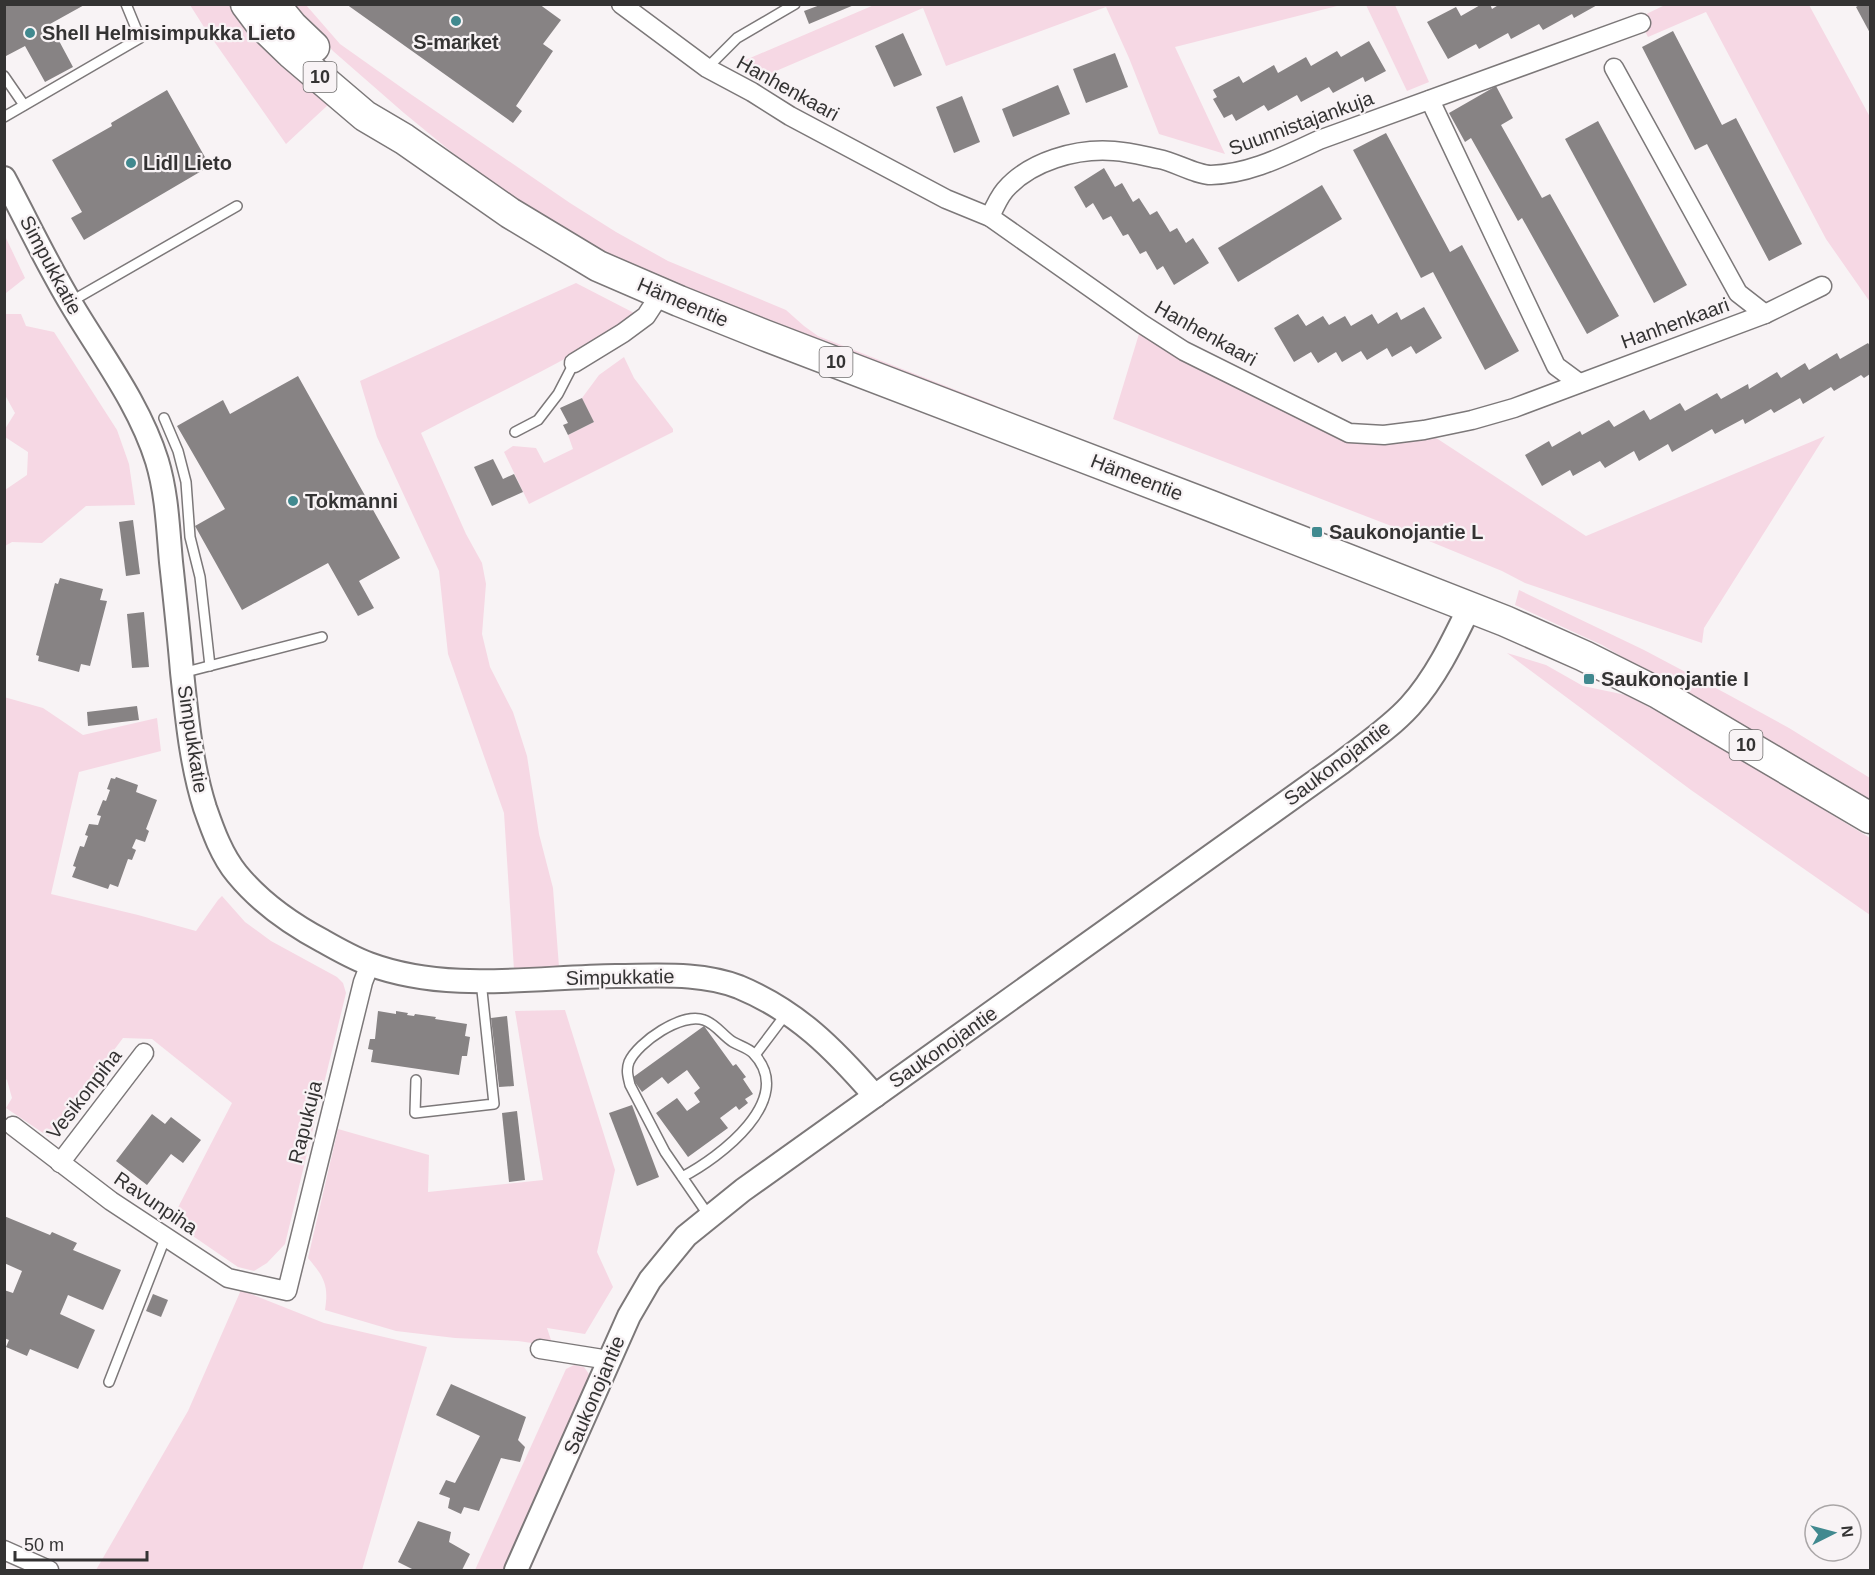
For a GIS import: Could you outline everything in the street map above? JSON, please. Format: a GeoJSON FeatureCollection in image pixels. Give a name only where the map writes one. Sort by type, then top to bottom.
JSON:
{"type":"FeatureCollection","features":[{"type":"Feature","properties":{"kind":"highway","name":"Hämeentie"},"geometry":{"type":"LineString","coordinates":[[246,4],[261,24],[291,53],[365,116],[404,139],[510,213],[598,266],[764,335],[1470,606],[1584,656],[1658,693],[1870,818]]}},
{"type":"Feature","properties":{"kind":"highway","name":"Hämeentie"},"geometry":{"type":"LineString","coordinates":[[274,4],[292,26],[378,105],[404,139]]}},
{"type":"Feature","properties":{"kind":"street","name":"Hanhenkaari"},"geometry":{"type":"LineString","coordinates":[[621,4],[677,48],[707,68],[790,116],[946,199],[990,217],[1184,351],[1349,433],[1384,435],[1472,420],[1514,408],[1766,314],[1822,286]]}},
{"type":"Feature","properties":{"kind":"street","name":"Suunnistajankuja"},"geometry":{"type":"LineString","coordinates":[[990,217],[1005,190],[1024,174],[1052,160],[1082,152],[1113,151],[1161,159],[1209,175],[1241,171],[1268,163],[1319,140],[1641,23]]}},
{"type":"Feature","properties":{"kind":"street"},"geometry":{"type":"LineString","coordinates":[[1614,68],[1738,293],[1766,314]]}},
{"type":"Feature","properties":{"kind":"street"},"geometry":{"type":"LineString","coordinates":[[1430,100],[1557,366],[1579,383]]}},
{"type":"Feature","properties":{"kind":"street","name":"Simpukkatie"},"geometry":{"type":"LineString","coordinates":[[4,178],[70,302],[144,427],[158,464],[166,509],[189,739],[199,789],[213,832],[235,872],[261,899],[301,930],[370,964],[411,975],[481,981],[594,976],[688,976],[711,979],[738,987],[788,1011],[837,1054],[874,1096]]}},
{"type":"Feature","properties":{"kind":"street"},"geometry":{"type":"LineString","coordinates":[[574,363],[646,316],[661,293]]}},
{"type":"Feature","properties":{"kind":"street","name":"Saukonojantie"},"geometry":{"type":"LineString","coordinates":[[516,1570],[629,1316],[650,1280],[686,1236],[874,1096],[1332,770],[1390,724],[1410,706],[1427,683],[1447,653],[1470,606]]}},
{"type":"Feature","properties":{"kind":"street","name":"Rapukuja"},"geometry":{"type":"LineString","coordinates":[[287,1291],[363,982],[370,964]]}},
{"type":"Feature","properties":{"kind":"street","name":"Vesikonpiha"},"geometry":{"type":"LineString","coordinates":[[60,1163],[144,1053]]}},
{"type":"Feature","properties":{"kind":"street","name":"Ravunpiha"},"geometry":{"type":"LineString","coordinates":[[13,1126],[111,1200],[228,1278],[287,1291]]}},
{"type":"Feature","properties":{"kind":"street"},"geometry":{"type":"LineString","coordinates":[[540,1349],[609,1360]]}},
{"type":"Feature","properties":{"kind":"street"},"geometry":{"type":"LineString","coordinates":[[4,1550],[49,1570]]}},
{"type":"Feature","properties":{"kind":"lane"},"geometry":{"type":"LineString","coordinates":[[4,117],[140,38],[126,4]]}},
{"type":"Feature","properties":{"kind":"lane"},"geometry":{"type":"LineString","coordinates":[[707,68],[737,38],[795,4]]}},
{"type":"Feature","properties":{"kind":"lane"},"geometry":{"type":"LineString","coordinates":[[4,76],[24,105]]}},
{"type":"Feature","properties":{"kind":"lane"},"geometry":{"type":"LineString","coordinates":[[70,302],[237,207]]}},
{"type":"Feature","properties":{"kind":"lane"},"geometry":{"type":"LineString","coordinates":[[515,432],[538,420],[558,394],[574,363]]}},
{"type":"Feature","properties":{"kind":"lane"},"geometry":{"type":"LineString","coordinates":[[164,418],[178,451],[186,482],[190,537],[200,577],[210,666]]}},
{"type":"Feature","properties":{"kind":"lane"},"geometry":{"type":"LineString","coordinates":[[182,673],[322,638]]}},
{"type":"Feature","properties":{"kind":"lane"},"geometry":{"type":"LineString","coordinates":[[416,1080],[415,1113],[494,1104],[481,981]]}},
{"type":"Feature","properties":{"kind":"lane"},"geometry":{"type":"LineString","coordinates":[[755,1055],[788,1011]]}},
{"type":"Feature","properties":{"kind":"lane"},"geometry":{"type":"LineString","coordinates":[[682,1177],[714,1156],[748,1126],[762,1106],[766,1086],[763,1069],[750,1050],[733,1042],[713,1024],[704,1019],[695,1018],[663,1030],[649,1039],[633,1056],[628,1065],[627,1075],[665,1152],[682,1177],[710,1216]]}},
{"type":"Feature","properties":{"kind":"lane"},"geometry":{"type":"LineString","coordinates":[[109,1382],[166,1236]]}},
{"type":"Feature","properties":{"kind":"shaded area"},"geometry":{"type":"Polygon","coordinates":[[[190,5],[233,5],[275,60],[329,104],[286,144],[190,5]]]}},
{"type":"Feature","properties":{"kind":"shaded area"},"geometry":{"type":"Polygon","coordinates":[[[292,5],[306,5],[340,44],[570,203],[616,232],[668,261],[786,310],[818,336],[997,406],[983,404],[873,364],[605,254],[551,225],[476,172],[404,113],[333,51],[292,5]]]}},
{"type":"Feature","properties":{"kind":"shaded area"},"geometry":{"type":"Polygon","coordinates":[[[874,5],[1341,5],[1175,47],[1225,154],[1159,134],[1106,7],[946,66],[923,8],[769,74],[743,61],[874,5]]]}},
{"type":"Feature","properties":{"kind":"shaded area"},"geometry":{"type":"Polygon","coordinates":[[[1366,5],[1395,5],[1429,82],[1407,91],[1366,5]]]}},
{"type":"Feature","properties":{"kind":"shaded area"},"geometry":{"type":"Polygon","coordinates":[[[1665,5],[1809,5],[1870,117],[1870,302],[1826,239],[1706,12],[1648,37],[1638,18],[1665,5]]]}},
{"type":"Feature","properties":{"kind":"shaded area"},"geometry":{"type":"Polygon","coordinates":[[[5,236],[25,278],[6,293],[5,299],[5,236]]]}},
{"type":"Feature","properties":{"kind":"shaded area"},"geometry":{"type":"Polygon","coordinates":[[[576,283],[638,315],[558,363],[421,433],[466,534],[482,563],[486,584],[482,634],[490,667],[513,712],[527,756],[539,834],[553,888],[559,967],[514,970],[504,813],[448,654],[439,571],[377,437],[360,381],[576,283]]]}},
{"type":"Feature","properties":{"kind":"shaded area"},"geometry":{"type":"Polygon","coordinates":[[[5,314],[21,314],[26,326],[54,332],[117,430],[129,464],[135,505],[86,506],[42,543],[12,542],[5,546],[5,490],[27,475],[28,452],[5,437],[5,429],[15,413],[5,395],[5,314]]]}},
{"type":"Feature","properties":{"kind":"shaded area"},"geometry":{"type":"Polygon","coordinates":[[[1142,324],[1349,433],[1424,430],[1586,536],[1825,436],[1704,628],[1702,643],[1525,583],[1502,571],[1407,532],[1113,419],[1142,324]]]}},
{"type":"Feature","properties":{"kind":"shaded area"},"geometry":{"type":"Polygon","coordinates":[[[624,357],[634,378],[673,432],[529,504],[504,452],[513,446],[536,448],[544,463],[573,449],[568,435],[594,422],[582,398],[599,375],[624,357]]]}},
{"type":"Feature","properties":{"kind":"shaded area"},"geometry":{"type":"Polygon","coordinates":[[[1519,590],[1644,650],[1789,728],[1870,778],[1870,804],[1724,713],[1602,645],[1515,605],[1519,590]]]}},
{"type":"Feature","properties":{"kind":"shaded area"},"geometry":{"type":"Polygon","coordinates":[[[1507,653],[1546,665],[1583,686],[1626,695],[1698,733],[1870,838],[1870,915],[1691,790],[1507,653]]]}},
{"type":"Feature","properties":{"kind":"shaded area"},"geometry":{"type":"Polygon","coordinates":[[[4,697],[43,708],[83,735],[157,718],[161,751],[79,772],[51,894],[196,931],[222,896],[245,922],[271,941],[337,977],[343,983],[346,993],[285,1244],[267,1263],[254,1271],[238,1267],[171,1221],[232,1103],[152,1039],[123,1038],[49,1137],[6,1108],[12,1098],[7,1080],[4,1078],[4,697]]]}},
{"type":"Feature","properties":{"kind":"shaded area"},"geometry":{"type":"Polygon","coordinates":[[[565,1010],[615,1170],[597,1252],[613,1287],[585,1334],[547,1328],[553,1346],[518,1341],[455,1338],[396,1331],[325,1310],[326,1288],[318,1271],[308,1258],[338,1129],[429,1155],[428,1192],[543,1180],[515,1011],[565,1010]]]}},
{"type":"Feature","properties":{"kind":"shaded area"},"geometry":{"type":"Polygon","coordinates":[[[241,1290],[324,1323],[427,1347],[362,1570],[96,1570],[188,1411],[241,1290]]]}},
{"type":"Feature","properties":{"kind":"shaded area"},"geometry":{"type":"Polygon","coordinates":[[[574,1365],[584,1367],[589,1374],[591,1385],[506,1570],[475,1570],[566,1369],[574,1365]]]}},
{"type":"Feature","properties":{"kind":"building","name":"Shell Helmisimpukka Lieto"},"geometry":{"type":"Polygon","coordinates":[[[4,4],[86,4],[50,24],[73,67],[45,82],[25,46],[6,56],[4,52],[4,4]]]}},
{"type":"Feature","properties":{"kind":"building"},"geometry":{"type":"Polygon","coordinates":[[[346,4],[539,4],[561,20],[543,44],[553,51],[516,106],[522,111],[513,123],[346,4]]]}},
{"type":"Feature","properties":{"kind":"building"},"geometry":{"type":"Polygon","coordinates":[[[1482,4],[1490,4],[1492,9],[1500,4],[1599,4],[1574,18],[1572,14],[1543,30],[1539,24],[1511,39],[1508,33],[1479,49],[1476,44],[1448,59],[1427,22],[1456,7],[1461,16],[1482,4]]]}},
{"type":"Feature","properties":{"kind":"building"},"geometry":{"type":"Polygon","coordinates":[[[1861,4],[1870,4],[1870,33],[1856,7],[1861,4]]]}},
{"type":"Feature","properties":{"kind":"building"},"geometry":{"type":"Polygon","coordinates":[[[820,5],[854,5],[809,24],[804,11],[820,5]]]}},
{"type":"Feature","properties":{"kind":"building"},"geometry":{"type":"Polygon","coordinates":[[[1673,31],[1722,125],[1736,118],[1802,244],[1769,261],[1707,144],[1695,150],[1642,47],[1673,31]]]}},
{"type":"Feature","properties":{"kind":"building"},"geometry":{"type":"Polygon","coordinates":[[[903,33],[922,75],[894,87],[875,46],[903,33]]]}},
{"type":"Feature","properties":{"kind":"building"},"geometry":{"type":"Polygon","coordinates":[[[1369,41],[1386,71],[1365,82],[1363,77],[1333,93],[1329,87],[1301,102],[1297,95],[1268,111],[1264,105],[1236,121],[1232,114],[1224,118],[1213,99],[1217,97],[1213,90],[1239,76],[1243,83],[1274,65],[1278,73],[1306,57],[1311,66],[1337,51],[1341,57],[1369,41]]]}},
{"type":"Feature","properties":{"kind":"building"},"geometry":{"type":"Polygon","coordinates":[[[1115,53],[1128,87],[1086,103],[1073,69],[1115,53]]]}},
{"type":"Feature","properties":{"kind":"building"},"geometry":{"type":"Polygon","coordinates":[[[1058,85],[1070,114],[1013,137],[1002,109],[1058,85]]]}},
{"type":"Feature","properties":{"kind":"building"},"geometry":{"type":"Polygon","coordinates":[[[1496,86],[1513,118],[1501,125],[1542,198],[1550,194],[1619,316],[1587,334],[1522,218],[1518,221],[1471,138],[1465,142],[1449,113],[1496,86]]]}},
{"type":"Feature","properties":{"kind":"building","name":"Lidl Lieto"},"geometry":{"type":"Polygon","coordinates":[[[167,90],[210,166],[84,240],[71,218],[82,212],[52,160],[112,126],[111,123],[167,90]]]}},
{"type":"Feature","properties":{"kind":"building"},"geometry":{"type":"Polygon","coordinates":[[[962,96],[980,142],[954,153],[936,107],[962,96]]]}},
{"type":"Feature","properties":{"kind":"building"},"geometry":{"type":"Polygon","coordinates":[[[1598,121],[1687,285],[1654,303],[1565,139],[1598,121]]]}},
{"type":"Feature","properties":{"kind":"building"},"geometry":{"type":"Polygon","coordinates":[[[1386,133],[1450,252],[1462,245],[1519,351],[1485,370],[1433,272],[1421,278],[1353,150],[1386,133]]]}},
{"type":"Feature","properties":{"kind":"building"},"geometry":{"type":"Polygon","coordinates":[[[1104,168],[1115,187],[1122,183],[1133,202],[1139,198],[1150,215],[1157,211],[1170,232],[1177,228],[1186,243],[1193,238],[1209,263],[1174,285],[1163,266],[1157,270],[1146,251],[1140,254],[1128,234],[1123,236],[1111,216],[1103,220],[1093,203],[1086,208],[1074,187],[1104,168]]]}},
{"type":"Feature","properties":{"kind":"building"},"geometry":{"type":"Polygon","coordinates":[[[1322,185],[1342,219],[1238,282],[1218,248],[1322,185]]]}},
{"type":"Feature","properties":{"kind":"building"},"geometry":{"type":"Polygon","coordinates":[[[1424,307],[1442,338],[1416,354],[1411,346],[1392,357],[1387,348],[1367,360],[1361,351],[1342,362],[1336,352],[1318,363],[1311,352],[1294,362],[1274,328],[1298,314],[1306,326],[1323,316],[1329,325],[1345,316],[1351,326],[1372,314],[1378,324],[1397,312],[1401,320],[1424,307]]]}},
{"type":"Feature","properties":{"kind":"building"},"geometry":{"type":"Polygon","coordinates":[[[1868,343],[1870,346],[1870,374],[1864,378],[1861,375],[1834,391],[1831,387],[1803,404],[1800,398],[1774,413],[1771,409],[1745,424],[1743,419],[1715,434],[1712,429],[1672,452],[1668,444],[1639,461],[1634,451],[1605,468],[1600,461],[1573,476],[1570,470],[1542,486],[1525,455],[1549,441],[1552,447],[1580,431],[1582,435],[1609,420],[1614,427],[1644,410],[1650,420],[1680,403],[1685,411],[1717,393],[1721,399],[1748,384],[1749,389],[1777,372],[1781,378],[1805,363],[1809,370],[1837,353],[1840,359],[1868,343]]]}},
{"type":"Feature","properties":{"kind":"building"},"geometry":{"type":"Polygon","coordinates":[[[298,376],[400,558],[359,581],[374,608],[358,616],[328,563],[242,610],[195,526],[225,509],[177,426],[223,400],[230,414],[298,376]]]}},
{"type":"Feature","properties":{"kind":"building"},"geometry":{"type":"Polygon","coordinates":[[[582,398],[594,422],[568,435],[563,425],[568,423],[560,408],[582,398]]]}},
{"type":"Feature","properties":{"kind":"building"},"geometry":{"type":"Polygon","coordinates":[[[493,459],[503,479],[514,474],[523,492],[492,506],[474,467],[493,459]]]}},
{"type":"Feature","properties":{"kind":"building"},"geometry":{"type":"Polygon","coordinates":[[[133,520],[140,574],[126,576],[119,522],[133,520]]]}},
{"type":"Feature","properties":{"kind":"building"},"geometry":{"type":"Polygon","coordinates":[[[60,578],[103,589],[100,600],[107,601],[90,666],[81,664],[79,672],[38,661],[39,656],[36,655],[55,583],[58,584],[60,578]]]}},
{"type":"Feature","properties":{"kind":"building"},"geometry":{"type":"Polygon","coordinates":[[[144,612],[149,667],[132,668],[127,614],[144,612]]]}},
{"type":"Feature","properties":{"kind":"building"},"geometry":{"type":"Polygon","coordinates":[[[137,706],[139,720],[88,726],[87,712],[137,706]]]}},
{"type":"Feature","properties":{"kind":"building"},"geometry":{"type":"Polygon","coordinates":[[[116,777],[138,785],[136,792],[157,800],[146,829],[149,831],[145,842],[136,839],[132,848],[136,850],[132,860],[128,859],[118,887],[110,884],[108,889],[72,877],[80,846],[84,847],[88,836],[85,835],[89,824],[98,825],[101,816],[97,815],[103,800],[106,801],[111,778],[116,777]]]}},
{"type":"Feature","properties":{"kind":"building"},"geometry":{"type":"Polygon","coordinates":[[[378,1011],[396,1014],[396,1011],[408,1013],[407,1015],[436,1017],[435,1019],[467,1024],[465,1036],[470,1037],[467,1056],[462,1056],[459,1075],[371,1062],[373,1050],[368,1049],[370,1039],[375,1039],[378,1011]]]}},
{"type":"Feature","properties":{"kind":"building"},"geometry":{"type":"Polygon","coordinates":[[[507,1016],[514,1086],[499,1087],[491,1018],[507,1016]]]}},
{"type":"Feature","properties":{"kind":"building"},"geometry":{"type":"Polygon","coordinates":[[[704,1026],[733,1066],[736,1064],[746,1077],[743,1079],[753,1094],[745,1099],[748,1103],[739,1110],[736,1106],[720,1118],[728,1128],[688,1157],[656,1113],[677,1098],[687,1111],[700,1102],[694,1093],[700,1088],[687,1070],[668,1084],[662,1077],[642,1092],[632,1078],[704,1026]]]}},
{"type":"Feature","properties":{"kind":"building"},"geometry":{"type":"Polygon","coordinates":[[[632,1105],[659,1177],[637,1186],[609,1113],[632,1105]]]}},
{"type":"Feature","properties":{"kind":"building"},"geometry":{"type":"Polygon","coordinates":[[[517,1111],[525,1180],[509,1182],[502,1113],[517,1111]]]}},
{"type":"Feature","properties":{"kind":"building"},"geometry":{"type":"Polygon","coordinates":[[[152,1114],[165,1124],[171,1117],[201,1140],[183,1163],[171,1154],[147,1185],[116,1161],[152,1114]]]}},
{"type":"Feature","properties":{"kind":"building"},"geometry":{"type":"Polygon","coordinates":[[[4,1216],[50,1235],[52,1232],[77,1243],[73,1250],[121,1270],[103,1310],[68,1295],[60,1314],[95,1330],[78,1369],[30,1349],[27,1356],[6,1347],[9,1340],[4,1338],[4,1290],[13,1293],[22,1271],[4,1263],[4,1216]]]}},
{"type":"Feature","properties":{"kind":"building"},"geometry":{"type":"Polygon","coordinates":[[[153,1294],[168,1300],[161,1317],[146,1311],[153,1294]]]}},
{"type":"Feature","properties":{"kind":"building"},"geometry":{"type":"Polygon","coordinates":[[[451,1384],[526,1417],[518,1440],[525,1447],[520,1462],[501,1458],[479,1511],[464,1507],[461,1514],[448,1508],[450,1498],[439,1494],[446,1480],[455,1483],[480,1436],[436,1415],[451,1384]]]}},
{"type":"Feature","properties":{"kind":"building"},"geometry":{"type":"Polygon","coordinates":[[[418,1521],[451,1532],[449,1542],[470,1554],[462,1570],[414,1570],[398,1562],[418,1521]]]}},
{"type":"Feature","properties":{"kind":"place","name":"S-market"},"geometry":{"type":"Point","coordinates":[456,21]}},
{"type":"Feature","properties":{"kind":"place","name":"Shell Helmisimpukka Lieto"},"geometry":{"type":"Point","coordinates":[30,33]}},
{"type":"Feature","properties":{"kind":"place","name":"Lidl Lieto"},"geometry":{"type":"Point","coordinates":[131,163]}},
{"type":"Feature","properties":{"kind":"place","name":"Tokmanni"},"geometry":{"type":"Point","coordinates":[293,501]}},
{"type":"Feature","properties":{"kind":"place","name":"Saukonojantie L"},"geometry":{"type":"Point","coordinates":[1317,532]}},
{"type":"Feature","properties":{"kind":"place","name":"Saukonojantie I"},"geometry":{"type":"Point","coordinates":[1589,679]}}]}
